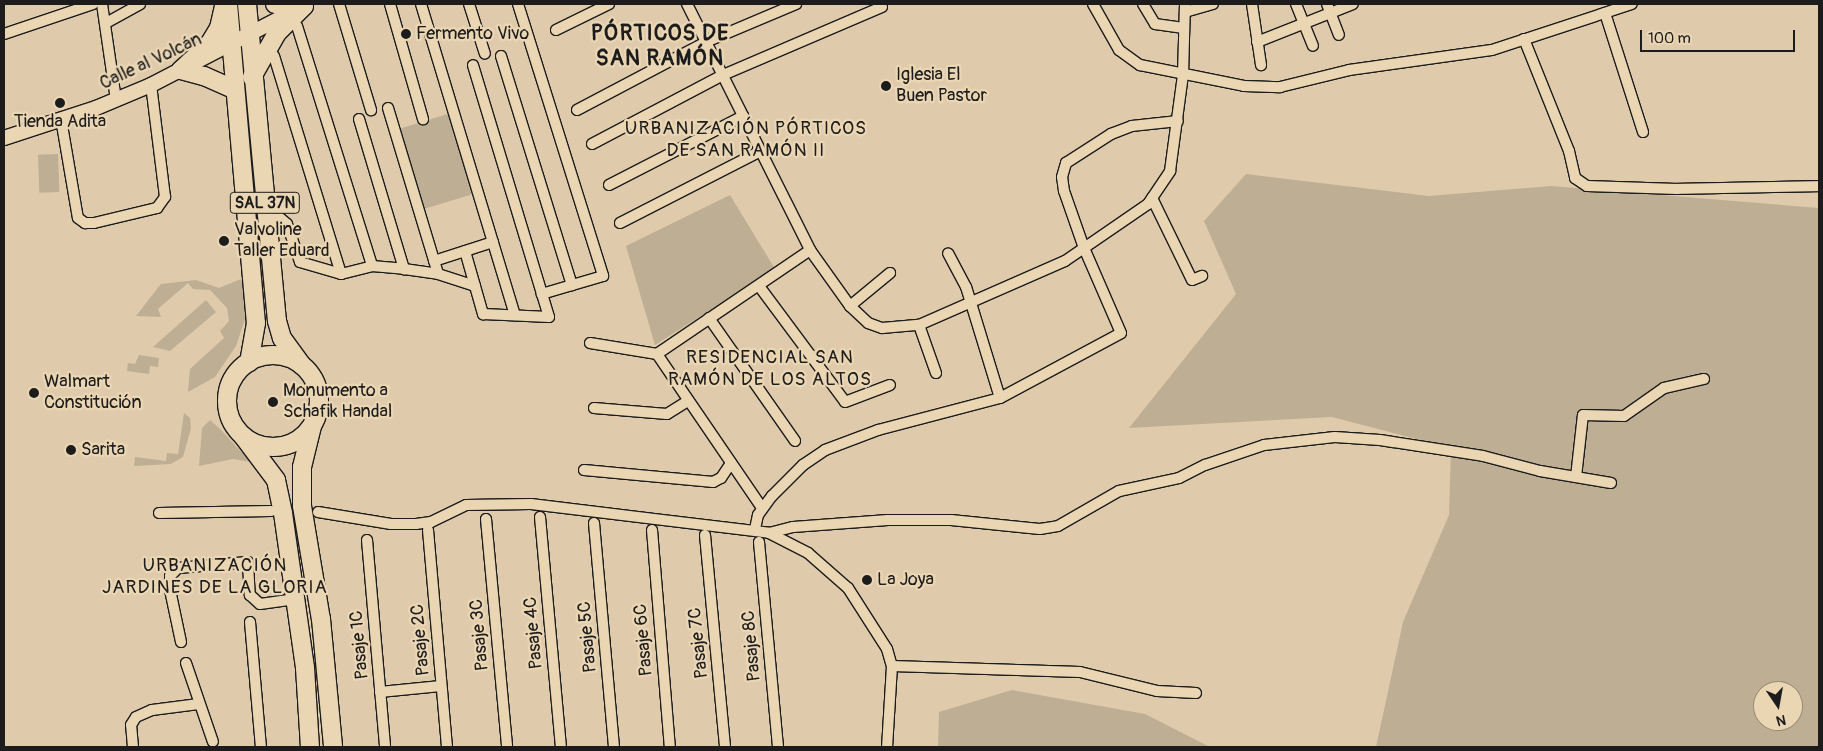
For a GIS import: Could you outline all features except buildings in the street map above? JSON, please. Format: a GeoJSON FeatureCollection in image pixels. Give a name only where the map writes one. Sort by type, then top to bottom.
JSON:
{"type":"FeatureCollection","features":[{"type":"Feature","properties":{"kind":"highway"},"geometry":{"type":"LineString","coordinates":[[181,70],[210,43],[219,28],[224,4]]}},
{"type":"Feature","properties":{"kind":"highway","name":"SAL 37N"},"geometry":{"type":"LineString","coordinates":[[228,4],[233,43],[235,90],[256,323],[249,362],[236,375],[228,397],[232,420],[276,480],[296,599],[310,747]]}},
{"type":"Feature","properties":{"kind":"highway","name":"SAL 37N"},"geometry":{"type":"LineString","coordinates":[[247,4],[252,77],[276,321],[282,338],[314,379],[319,393],[318,413],[312,426],[302,466],[302,506],[321,619],[333,747]]}},
{"type":"Feature","properties":{"kind":"highway"},"geometry":{"type":"LineString","coordinates":[[275,4],[306,5]]}},
{"type":"Feature","properties":{"kind":"highway"},"geometry":{"type":"LineString","coordinates":[[252,77],[277,33],[306,5]]}},
{"type":"Feature","properties":{"kind":"highway"},"geometry":{"type":"LineString","coordinates":[[181,70],[204,76],[235,90]]}},
{"type":"Feature","properties":{"kind":"highway"},"geometry":{"type":"LineString","coordinates":[[249,362],[275,356],[301,364]]}},
{"type":"Feature","properties":{"kind":"highway"},"geometry":{"type":"LineString","coordinates":[[244,436],[262,445],[282,446],[301,438],[312,426]]}},
{"type":"Feature","properties":{"kind":"main road","name":"Calle al Volcán"},"geometry":{"type":"LineString","coordinates":[[4,138],[116,100],[181,70],[306,5]]}},
{"type":"Feature","properties":{"kind":"street"},"geometry":{"type":"LineString","coordinates":[[4,34],[93,4]]}},
{"type":"Feature","properties":{"kind":"street"},"geometry":{"type":"LineString","coordinates":[[102,4],[116,100]]}},
{"type":"Feature","properties":{"kind":"street"},"geometry":{"type":"LineString","coordinates":[[106,23],[140,4]]}},
{"type":"Feature","properties":{"kind":"street"},"geometry":{"type":"LineString","coordinates":[[339,4],[371,110]]}},
{"type":"Feature","properties":{"kind":"street"},"geometry":{"type":"LineString","coordinates":[[390,4],[422,119]]}},
{"type":"Feature","properties":{"kind":"street"},"geometry":{"type":"LineString","coordinates":[[421,4],[515,315]]}},
{"type":"Feature","properties":{"kind":"street"},"geometry":{"type":"LineString","coordinates":[[469,4],[485,54]]}},
{"type":"Feature","properties":{"kind":"street"},"geometry":{"type":"LineString","coordinates":[[518,4],[603,276],[542,294]]}},
{"type":"Feature","properties":{"kind":"street"},"geometry":{"type":"LineString","coordinates":[[556,30],[609,4]]}},
{"type":"Feature","properties":{"kind":"street"},"geometry":{"type":"LineString","coordinates":[[687,4],[810,250],[850,306],[868,323],[882,328],[919,325],[1065,261],[1152,198],[1170,171],[1183,75],[1185,8],[1213,4]]}},
{"type":"Feature","properties":{"kind":"street"},"geometry":{"type":"LineString","coordinates":[[577,110],[706,42],[796,4]]}},
{"type":"Feature","properties":{"kind":"street"},"geometry":{"type":"LineString","coordinates":[[1093,4],[1119,50],[1140,65],[1244,86],[1280,86],[1350,70],[1492,50],[1628,4]]}},
{"type":"Feature","properties":{"kind":"street"},"geometry":{"type":"LineString","coordinates":[[1143,4],[1155,24],[1184,28]]}},
{"type":"Feature","properties":{"kind":"street"},"geometry":{"type":"LineString","coordinates":[[1252,4],[1261,65]]}},
{"type":"Feature","properties":{"kind":"street"},"geometry":{"type":"LineString","coordinates":[[1296,4],[1313,46]]}},
{"type":"Feature","properties":{"kind":"street"},"geometry":{"type":"LineString","coordinates":[[1257,42],[1304,23],[1328,8],[1352,4]]}},
{"type":"Feature","properties":{"kind":"street"},"geometry":{"type":"LineString","coordinates":[[592,144],[723,75],[882,7]]}},
{"type":"Feature","properties":{"kind":"street"},"geometry":{"type":"LineString","coordinates":[[1328,8],[1339,35]]}},
{"type":"Feature","properties":{"kind":"street"},"geometry":{"type":"LineString","coordinates":[[1605,13],[1643,132]]}},
{"type":"Feature","properties":{"kind":"street"},"geometry":{"type":"LineString","coordinates":[[297,26],[372,266]]}},
{"type":"Feature","properties":{"kind":"street"},"geometry":{"type":"LineString","coordinates":[[1524,39],[1569,151],[1575,178],[1588,186],[1677,189],[1819,186]]}},
{"type":"Feature","properties":{"kind":"street"},"geometry":{"type":"LineString","coordinates":[[274,56],[341,274]]}},
{"type":"Feature","properties":{"kind":"street"},"geometry":{"type":"LineString","coordinates":[[501,56],[572,285]]}},
{"type":"Feature","properties":{"kind":"street"},"geometry":{"type":"LineString","coordinates":[[465,251],[483,314],[549,317],[473,65]]}},
{"type":"Feature","properties":{"kind":"street"},"geometry":{"type":"LineString","coordinates":[[61,119],[78,218],[85,223],[94,223],[157,208],[164,197],[150,85]]}},
{"type":"Feature","properties":{"kind":"street"},"geometry":{"type":"LineString","coordinates":[[388,108],[438,274]]}},
{"type":"Feature","properties":{"kind":"street"},"geometry":{"type":"LineString","coordinates":[[610,185],[743,116]]}},
{"type":"Feature","properties":{"kind":"street"},"geometry":{"type":"LineString","coordinates":[[359,119],[404,269]]}},
{"type":"Feature","properties":{"kind":"street"},"geometry":{"type":"LineString","coordinates":[[755,529],[762,508],[804,465],[834,446],[898,425],[1000,398],[1121,333],[1084,248],[1064,191],[1062,177],[1066,162],[1111,134],[1132,126],[1178,122]]}},
{"type":"Feature","properties":{"kind":"street"},"geometry":{"type":"LineString","coordinates":[[620,223],[761,151]]}},
{"type":"Feature","properties":{"kind":"street"},"geometry":{"type":"LineString","coordinates":[[1152,198],[1192,280],[1202,276]]}},
{"type":"Feature","properties":{"kind":"street"},"geometry":{"type":"LineString","coordinates":[[265,206],[287,224],[300,262],[341,274],[372,266],[404,269],[438,274],[475,286]]}},
{"type":"Feature","properties":{"kind":"street"},"geometry":{"type":"LineString","coordinates":[[434,261],[493,242]]}},
{"type":"Feature","properties":{"kind":"street"},"geometry":{"type":"LineString","coordinates":[[590,343],[657,354],[810,250]]}},
{"type":"Feature","properties":{"kind":"street"},"geometry":{"type":"LineString","coordinates":[[948,253],[971,303],[1000,398]]}},
{"type":"Feature","properties":{"kind":"street"},"geometry":{"type":"LineString","coordinates":[[850,306],[890,273]]}},
{"type":"Feature","properties":{"kind":"street"},"geometry":{"type":"LineString","coordinates":[[759,286],[845,402],[890,385]]}},
{"type":"Feature","properties":{"kind":"street"},"geometry":{"type":"LineString","coordinates":[[709,318],[794,441]]}},
{"type":"Feature","properties":{"kind":"street"},"geometry":{"type":"LineString","coordinates":[[919,325],[936,374]]}},
{"type":"Feature","properties":{"kind":"street"},"geometry":{"type":"LineString","coordinates":[[657,354],[762,508]]}},
{"type":"Feature","properties":{"kind":"street"},"geometry":{"type":"LineString","coordinates":[[1576,477],[1583,415],[1624,416],[1664,388],[1704,379]]}},
{"type":"Feature","properties":{"kind":"street"},"geometry":{"type":"LineString","coordinates":[[594,408],[667,414],[688,400]]}},
{"type":"Feature","properties":{"kind":"street"},"geometry":{"type":"LineString","coordinates":[[769,533],[841,522],[897,520],[951,520],[1040,530],[1058,526],[1119,490],[1179,478],[1205,465],[1264,445],[1335,437],[1380,440],[1484,456],[1611,483]]}},
{"type":"Feature","properties":{"kind":"street"},"geometry":{"type":"LineString","coordinates":[[584,470],[713,482],[721,478],[730,463]]}},
{"type":"Feature","properties":{"kind":"street"},"geometry":{"type":"LineString","coordinates":[[318,512],[390,524],[416,524],[431,522],[466,504],[523,504],[755,529],[769,533],[808,553],[848,588],[883,640],[892,666],[887,747]]}},
{"type":"Feature","properties":{"kind":"street"},"geometry":{"type":"LineString","coordinates":[[159,513],[271,511]]}},
{"type":"Feature","properties":{"kind":"street","name":"Pasaje 4C"},"geometry":{"type":"LineString","coordinates":[[540,517],[561,747]]}},
{"type":"Feature","properties":{"kind":"street","name":"Pasaje 3C"},"geometry":{"type":"LineString","coordinates":[[486,519],[507,747]]}},
{"type":"Feature","properties":{"kind":"street","name":"Pasaje 5C"},"geometry":{"type":"LineString","coordinates":[[594,523],[614,747]]}},
{"type":"Feature","properties":{"kind":"street","name":"Pasaje 2C"},"geometry":{"type":"LineString","coordinates":[[428,530],[447,747]]}},
{"type":"Feature","properties":{"kind":"street","name":"Pasaje 6C"},"geometry":{"type":"LineString","coordinates":[[652,530],[670,747]]}},
{"type":"Feature","properties":{"kind":"street","name":"Pasaje 7C"},"geometry":{"type":"LineString","coordinates":[[704,535],[726,747]]}},
{"type":"Feature","properties":{"kind":"street","name":"Pasaje 1C"},"geometry":{"type":"LineString","coordinates":[[367,540],[386,747]]}},
{"type":"Feature","properties":{"kind":"street","name":"Pasaje 8C"},"geometry":{"type":"LineString","coordinates":[[759,542],[778,747]]}},
{"type":"Feature","properties":{"kind":"street"},"geometry":{"type":"LineString","coordinates":[[181,642],[170,590],[170,576],[178,568],[248,562],[250,595],[260,604],[296,599]]}},
{"type":"Feature","properties":{"kind":"street"},"geometry":{"type":"LineString","coordinates":[[250,622],[262,747]]}},
{"type":"Feature","properties":{"kind":"street"},"geometry":{"type":"LineString","coordinates":[[186,663],[213,742]]}},
{"type":"Feature","properties":{"kind":"street"},"geometry":{"type":"LineString","coordinates":[[892,666],[1080,672],[1157,691],[1196,693]]}},
{"type":"Feature","properties":{"kind":"street"},"geometry":{"type":"LineString","coordinates":[[380,692],[441,686]]}},
{"type":"Feature","properties":{"kind":"street"},"geometry":{"type":"LineString","coordinates":[[133,747],[132,725],[136,717],[152,710],[199,704]]}},
{"type":"Feature","properties":{"kind":"shaded area"},"geometry":{"type":"Polygon","coordinates":[[[451,113],[476,193],[424,209],[399,129],[451,113]]]}},
{"type":"Feature","properties":{"kind":"shaded area"},"geometry":{"type":"Polygon","coordinates":[[[58,154],[59,192],[39,193],[38,155],[58,154]]]}},
{"type":"Feature","properties":{"kind":"shaded area"},"geometry":{"type":"Polygon","coordinates":[[[1246,174],[1429,196],[1551,186],[1819,208],[1819,747],[1376,747],[1403,622],[1449,515],[1451,448],[1332,417],[1129,428],[1236,294],[1204,221],[1246,174]]]}},
{"type":"Feature","properties":{"kind":"shaded area"},"geometry":{"type":"Polygon","coordinates":[[[730,195],[775,269],[655,345],[626,246],[730,195]]]}},
{"type":"Feature","properties":{"kind":"shaded area"},"geometry":{"type":"Polygon","coordinates":[[[241,279],[244,284],[245,319],[236,346],[215,377],[188,392],[190,369],[224,338],[220,331],[229,321],[227,308],[210,290],[193,289],[188,283],[158,309],[161,317],[136,316],[161,284],[196,280],[219,288],[241,279]]]}},
{"type":"Feature","properties":{"kind":"shaded area"},"geometry":{"type":"Polygon","coordinates":[[[206,300],[216,312],[170,351],[153,347],[206,300]]]}},
{"type":"Feature","properties":{"kind":"shaded area"},"geometry":{"type":"Polygon","coordinates":[[[139,355],[159,358],[158,367],[150,366],[149,374],[127,371],[128,363],[135,364],[139,355]]]}},
{"type":"Feature","properties":{"kind":"shaded area"},"geometry":{"type":"Polygon","coordinates":[[[184,413],[190,418],[191,428],[183,457],[171,464],[134,466],[135,457],[166,461],[167,453],[178,454],[184,413]]]}},
{"type":"Feature","properties":{"kind":"shaded area"},"geometry":{"type":"Polygon","coordinates":[[[210,420],[251,462],[233,459],[199,466],[202,428],[210,420]]]}},
{"type":"Feature","properties":{"kind":"shaded area"},"geometry":{"type":"Polygon","coordinates":[[[1012,690],[1145,714],[1210,747],[938,747],[939,712],[1012,690]]]}},
{"type":"Feature","properties":{"kind":"place","name":"Fermento Vivo"},"geometry":{"type":"Point","coordinates":[406,34]}},
{"type":"Feature","properties":{"kind":"place","name":"Iglesia El Buen Pastor"},"geometry":{"type":"Point","coordinates":[886,86]}},
{"type":"Feature","properties":{"kind":"place","name":"Tienda Adita"},"geometry":{"type":"Point","coordinates":[60,103]}},
{"type":"Feature","properties":{"kind":"place","name":"Valvoline Taller Eduard"},"geometry":{"type":"Point","coordinates":[224,241]}},
{"type":"Feature","properties":{"kind":"place","name":"Walmart Constitución"},"geometry":{"type":"Point","coordinates":[34,393]}},
{"type":"Feature","properties":{"kind":"place","name":"Monumento a Schafik Handal"},"geometry":{"type":"Point","coordinates":[273,402]}},
{"type":"Feature","properties":{"kind":"place","name":"Sarita"},"geometry":{"type":"Point","coordinates":[71,450]}},
{"type":"Feature","properties":{"kind":"place","name":"La Joya"},"geometry":{"type":"Point","coordinates":[867,580]}},
{"type":"Feature","properties":{"kind":"district","name":"PÓRTICOS DE SAN RAMÓN"},"geometry":{"type":"Point","coordinates":[660,46]}},
{"type":"Feature","properties":{"kind":"district","name":"URBANIZACIÓN PÓRTICOS DE SAN RAMÓN II"},"geometry":{"type":"Point","coordinates":[746,140]}},
{"type":"Feature","properties":{"kind":"district","name":"RESIDENCIAL SAN RAMÓN DE LOS ALTOS"},"geometry":{"type":"Point","coordinates":[770,369]}},
{"type":"Feature","properties":{"kind":"district","name":"URBANIZACIÓN JARDINES DE LA GLORIA"},"geometry":{"type":"Point","coordinates":[215,577]}}]}
